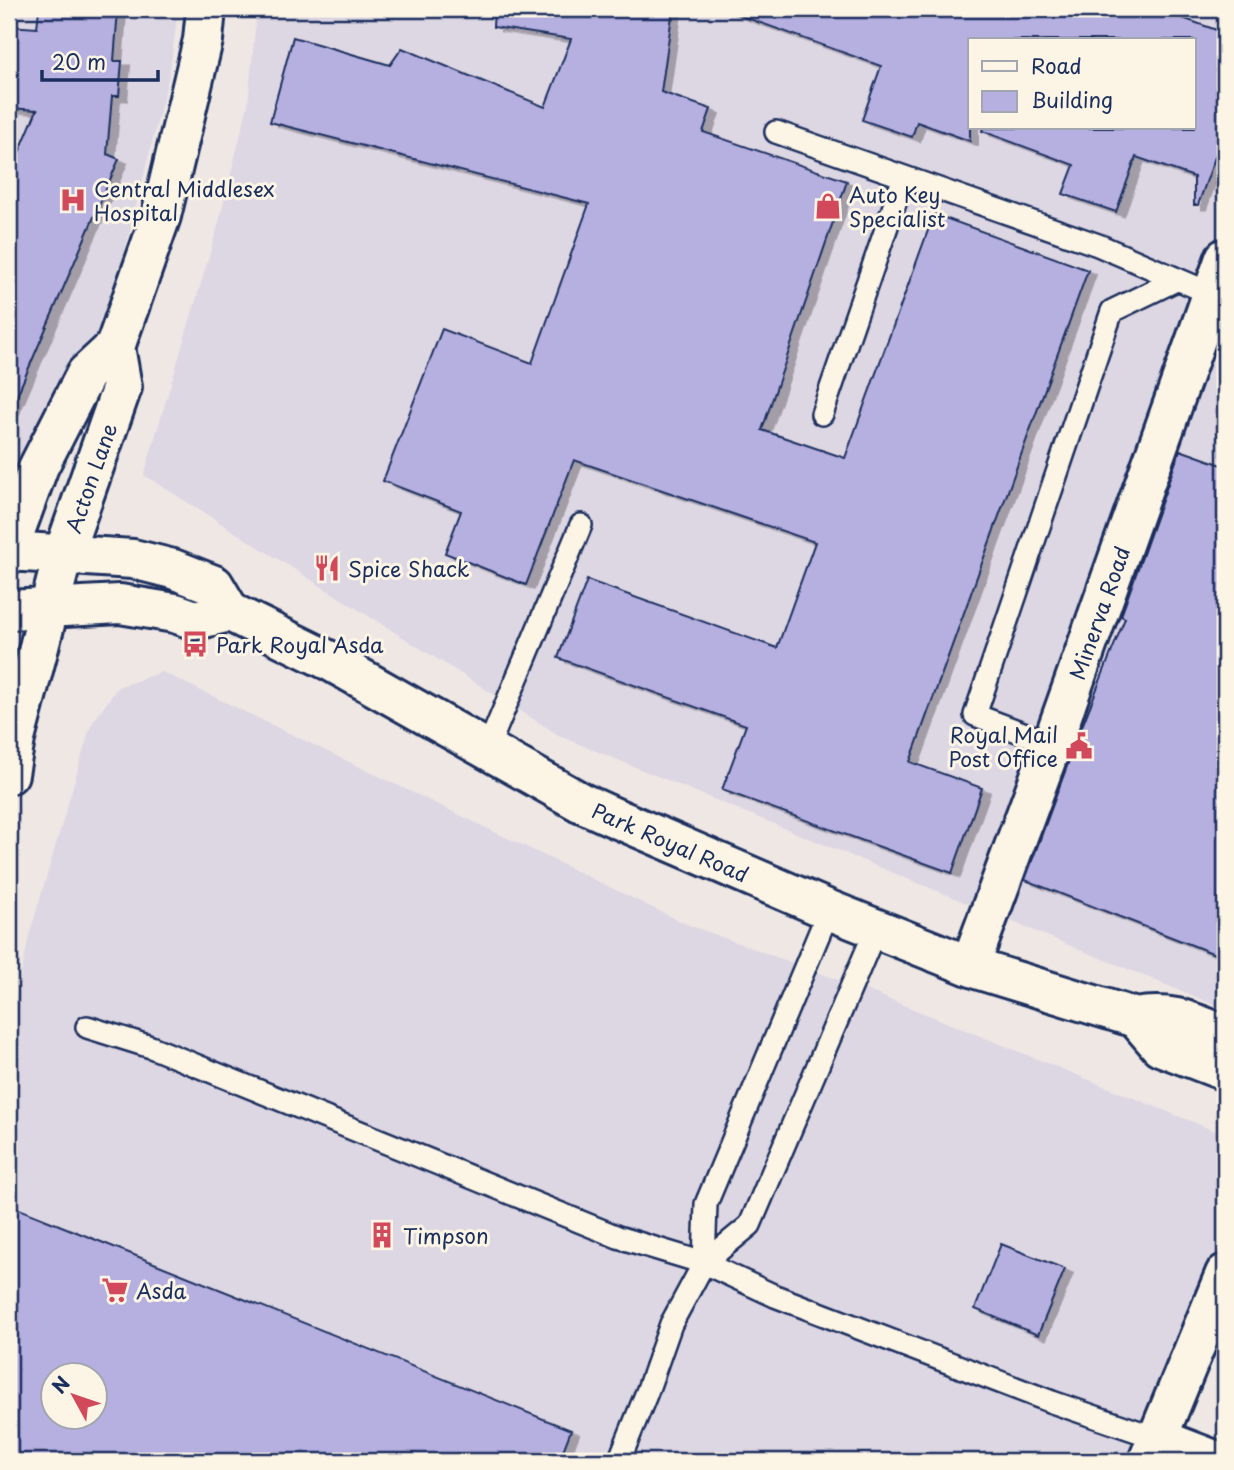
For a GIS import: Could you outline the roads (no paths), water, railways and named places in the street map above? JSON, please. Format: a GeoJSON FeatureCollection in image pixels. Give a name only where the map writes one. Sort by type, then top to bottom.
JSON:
{"type":"FeatureCollection","features":[{"type":"Feature","properties":{"kind":"main road","name":"Acton Lane"},"geometry":{"type":"LineString","coordinates":[[9,549],[39,466],[86,374],[115,347],[161,216],[203,40],[206,9]]}},
{"type":"Feature","properties":{"kind":"main road","name":"Minerva Road"},"geometry":{"type":"LineString","coordinates":[[970,966],[1225,258]]}},
{"type":"Feature","properties":{"kind":"main road","name":"Acton Lane"},"geometry":{"type":"LineString","coordinates":[[9,774],[63,555],[122,387],[115,347]]}},
{"type":"Feature","properties":{"kind":"main road","name":"Park Royal Road"},"geometry":{"type":"LineString","coordinates":[[9,549],[133,559],[173,569],[214,585],[230,612],[332,662],[580,802],[829,910],[970,966],[1136,1018],[1155,1014],[1173,1016],[1225,1035]]}},
{"type":"Feature","properties":{"kind":"main road"},"geometry":{"type":"LineString","coordinates":[[9,610],[120,604],[158,609],[195,620],[230,612]]}},
{"type":"Feature","properties":{"kind":"main road"},"geometry":{"type":"LineString","coordinates":[[1136,1018],[1160,1046],[1225,1071]]}},
{"type":"Feature","properties":{"kind":"main road"},"geometry":{"type":"LineString","coordinates":[[1217,1461],[1152,1450],[1225,1274]]}},
{"type":"Feature","properties":{"kind":"lane"},"geometry":{"type":"LineString","coordinates":[[776,132],[1098,245],[1212,293]]}},
{"type":"Feature","properties":{"kind":"lane"},"geometry":{"type":"LineString","coordinates":[[822,414],[904,177]]}},
{"type":"Feature","properties":{"kind":"lane"},"geometry":{"type":"LineString","coordinates":[[1052,744],[975,715],[1112,311],[1176,280]]}},
{"type":"Feature","properties":{"kind":"lane"},"geometry":{"type":"LineString","coordinates":[[487,750],[581,525]]}},
{"type":"Feature","properties":{"kind":"lane"},"geometry":{"type":"LineString","coordinates":[[704,1263],[706,1204],[829,910]]}},
{"type":"Feature","properties":{"kind":"lane"},"geometry":{"type":"LineString","coordinates":[[619,1461],[648,1392],[671,1324],[704,1263],[750,1225],[876,929]]}},
{"type":"Feature","properties":{"kind":"lane"},"geometry":{"type":"LineString","coordinates":[[87,1027],[151,1047],[618,1237],[704,1263],[787,1301],[1052,1402],[1152,1450]]}},
{"type":"Feature","properties":{"kind":"place","name":"Central Middlesex Hospital"},"geometry":{"type":"Point","coordinates":[73,200]}},
{"type":"Feature","properties":{"kind":"place","name":"Auto Key Specialist"},"geometry":{"type":"Point","coordinates":[828,206]}},
{"type":"Feature","properties":{"kind":"place","name":"Spice Shack"},"geometry":{"type":"Point","coordinates":[327,568]}},
{"type":"Feature","properties":{"kind":"place","name":"Park Royal Asda"},"geometry":{"type":"Point","coordinates":[195,644]}},
{"type":"Feature","properties":{"kind":"place","name":"Royal Mail Post Office"},"geometry":{"type":"Point","coordinates":[1079,746]}},
{"type":"Feature","properties":{"kind":"place","name":"Timpson"},"geometry":{"type":"Point","coordinates":[382,1235]}},
{"type":"Feature","properties":{"kind":"place","name":"Asda"},"geometry":{"type":"Point","coordinates":[115,1290]}}]}
